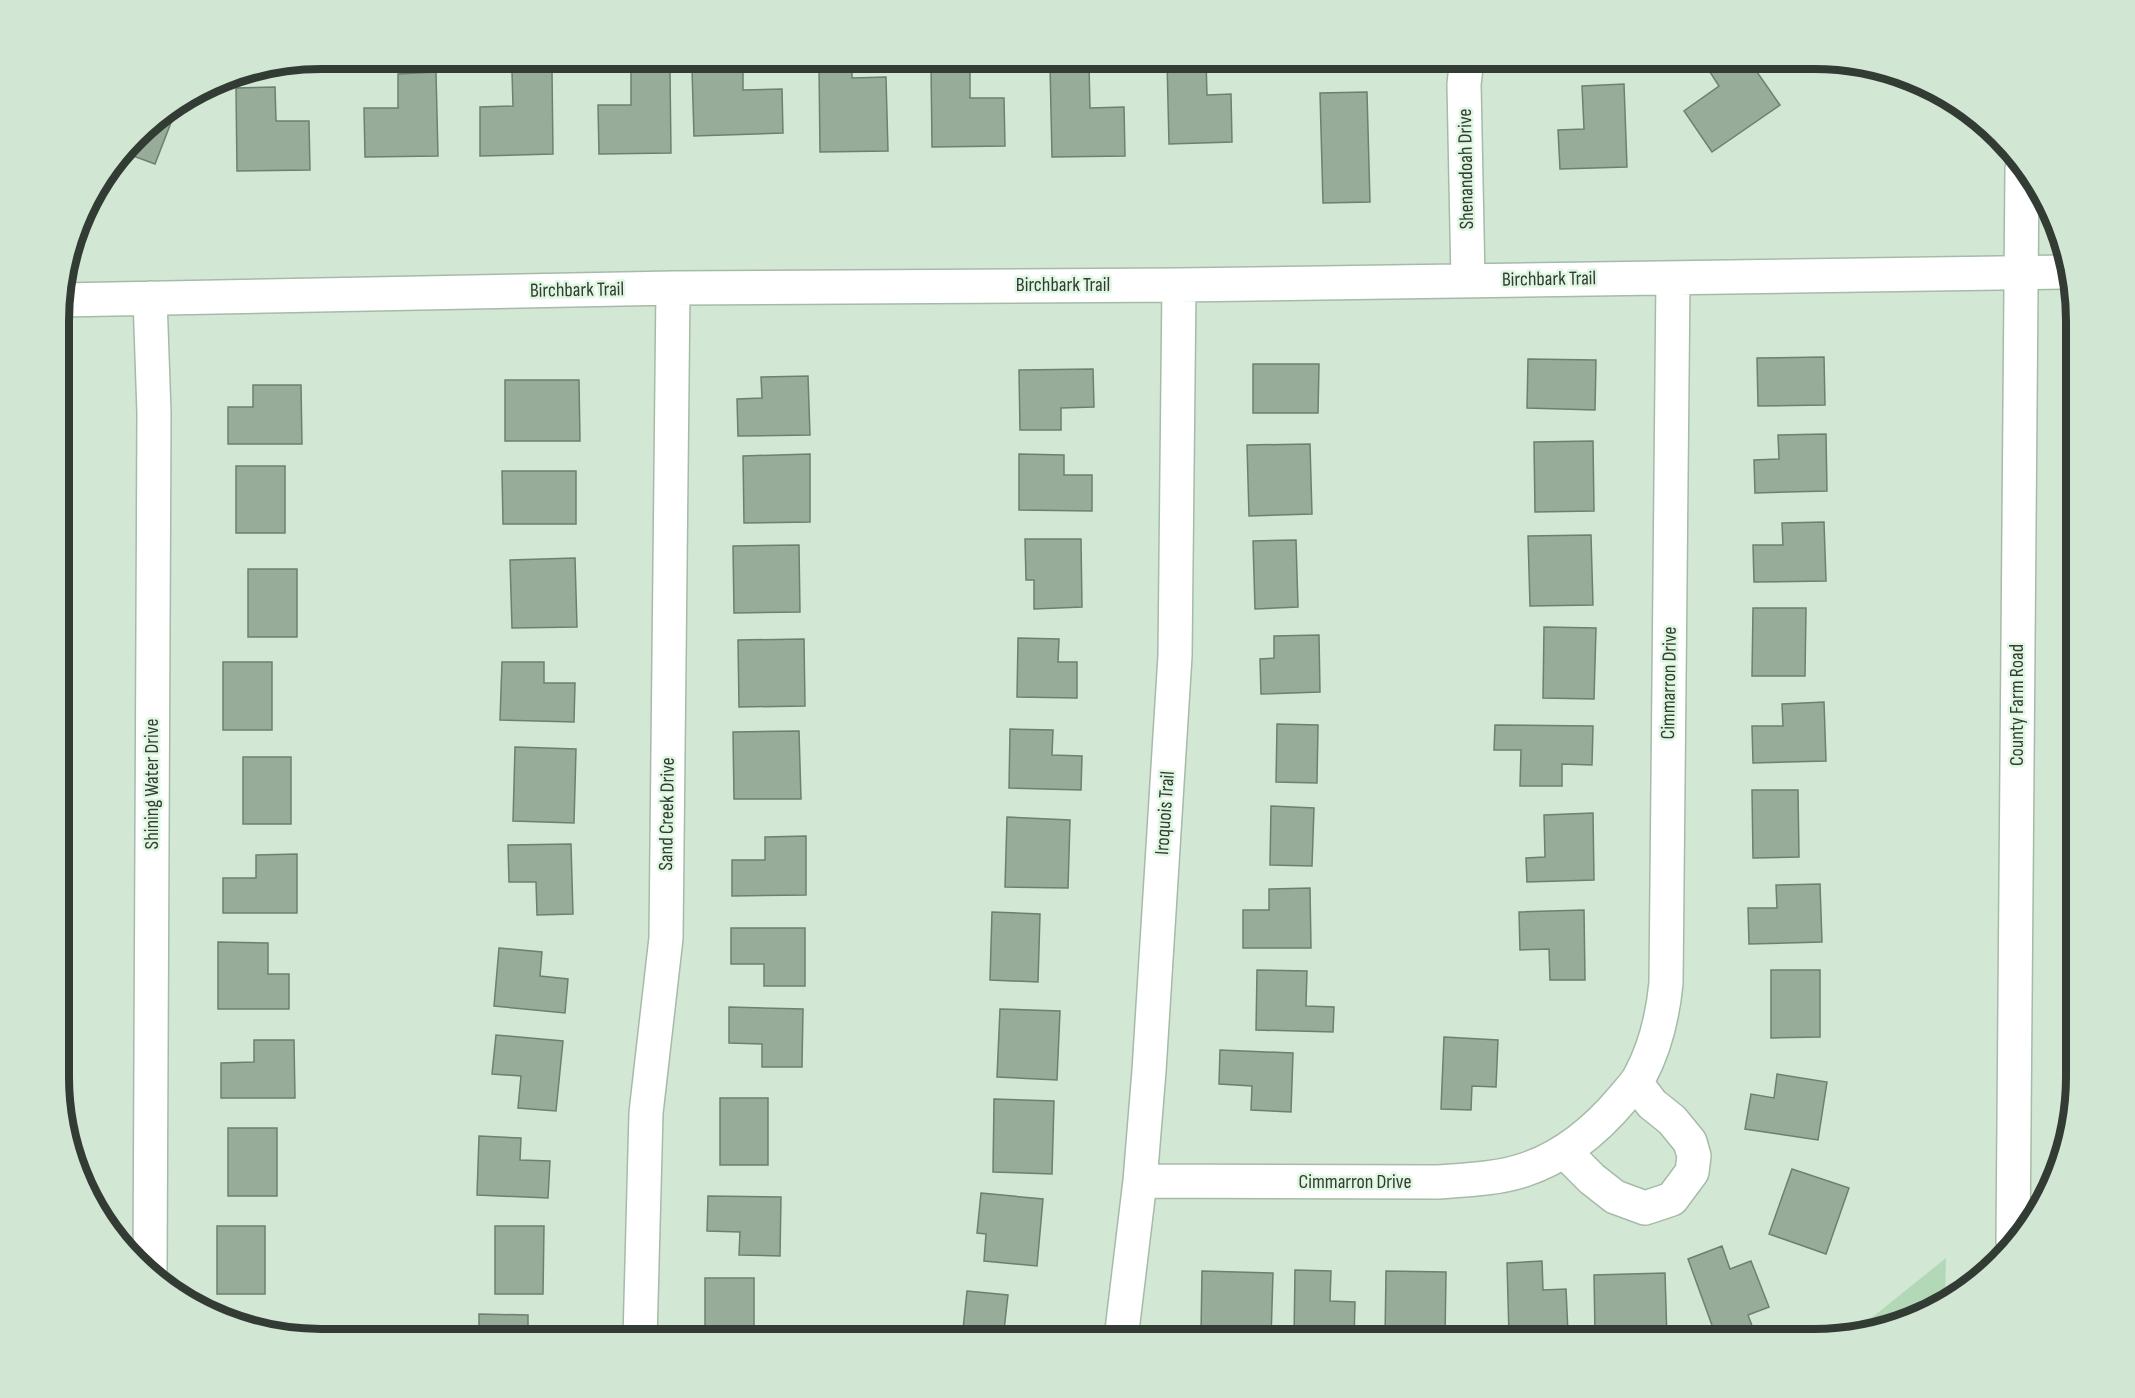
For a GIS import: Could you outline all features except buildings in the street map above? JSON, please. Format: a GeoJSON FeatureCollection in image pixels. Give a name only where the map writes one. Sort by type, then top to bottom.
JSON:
{"type":"FeatureCollection","features":[{"type":"Feature","properties":{"kind":"street","name":"Shenandoah Drive"},"geometry":{"type":"LineString","coordinates":[[1466,69],[1464,84],[1468,280]]}},
{"type":"Feature","properties":{"kind":"street","name":"County Farm Road"},"geometry":{"type":"LineString","coordinates":[[2013,1231],[2022,178]]}},
{"type":"Feature","properties":{"kind":"street","name":"Birchbark Trail"},"geometry":{"type":"LineString","coordinates":[[70,300],[673,288],[1179,285],[2061,272]]}},
{"type":"Feature","properties":{"kind":"street","name":"Cimmarron Drive"},"geometry":{"type":"LineString","coordinates":[[1140,1181],[1438,1182],[1478,1179],[1524,1170],[1564,1151],[1604,1121],[1636,1083],[1651,1052],[1664,1003],[1666,983],[1673,278]]}},
{"type":"Feature","properties":{"kind":"street","name":"Iroquois Trail"},"geometry":{"type":"LineString","coordinates":[[1122,1329],[1140,1181],[1149,1071],[1175,656],[1179,285]]}},
{"type":"Feature","properties":{"kind":"street","name":"Sand Creek Drive"},"geometry":{"type":"LineString","coordinates":[[640,1329],[646,1113],[666,938],[673,288]]}},
{"type":"Feature","properties":{"kind":"street","name":"Shining Water Drive"},"geometry":{"type":"LineString","coordinates":[[150,298],[154,413],[150,1261]]}},
{"type":"Feature","properties":{"kind":"street"},"geometry":{"type":"LineString","coordinates":[[1564,1151],[1592,1179],[1615,1197],[1645,1208],[1672,1199],[1692,1172],[1694,1156],[1690,1142],[1672,1120],[1652,1104],[1636,1083]]}},
{"type":"Feature","properties":{"kind":"green space"},"geometry":{"type":"Polygon","coordinates":[[[1946,1258],[1945,1292],[1895,1316],[1864,1324],[1946,1258]]]}}]}
